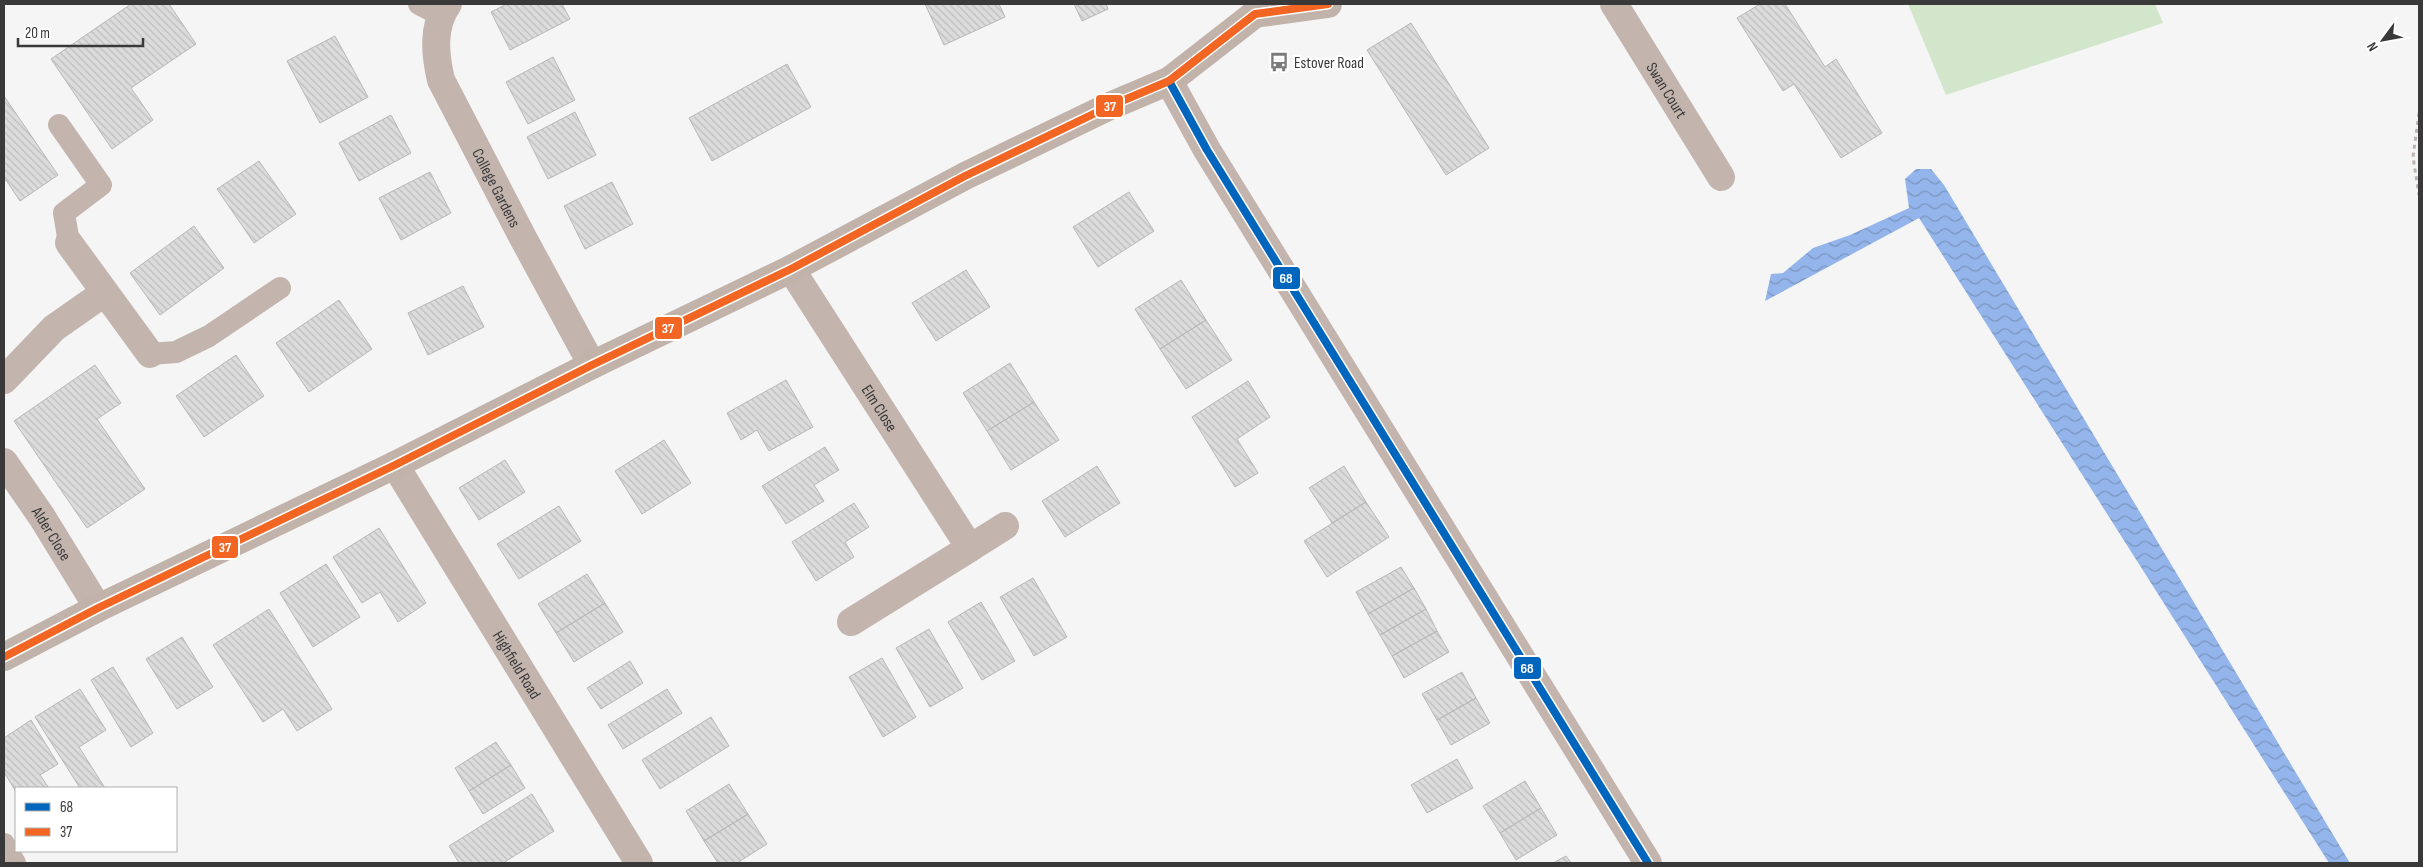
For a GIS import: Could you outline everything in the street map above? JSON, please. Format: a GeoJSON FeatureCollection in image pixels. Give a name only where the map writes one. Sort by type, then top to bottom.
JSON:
{"type":"FeatureCollection","features":[{"type":"Feature","properties":{"kind":"main road"},"geometry":{"type":"LineString","coordinates":[[4,657],[98,608],[395,465],[592,365],[791,269],[965,176],[1110,106],[1169,81],[1254,9],[1328,4]]}},
{"type":"Feature","properties":{"kind":"street","name":"Swan Court"},"geometry":{"type":"LineString","coordinates":[[1614,4],[1721,177]]}},
{"type":"Feature","properties":{"kind":"street","name":"College Gardens"},"geometry":{"type":"LineString","coordinates":[[436,8],[435,54],[441,80],[592,365]]}},
{"type":"Feature","properties":{"kind":"street"},"geometry":{"type":"LineString","coordinates":[[1169,81],[1207,150],[1648,863]]}},
{"type":"Feature","properties":{"kind":"street"},"geometry":{"type":"LineString","coordinates":[[69,243],[150,354]]}},
{"type":"Feature","properties":{"kind":"street","name":"Elm Close"},"geometry":{"type":"LineString","coordinates":[[791,269],[970,548]]}},
{"type":"Feature","properties":{"kind":"street"},"geometry":{"type":"LineString","coordinates":[[4,380],[54,328],[104,293]]}},
{"type":"Feature","properties":{"kind":"street","name":"Alder Close"},"geometry":{"type":"LineString","coordinates":[[4,462],[42,517],[98,608]]}},
{"type":"Feature","properties":{"kind":"street","name":"Highfield Road"},"geometry":{"type":"LineString","coordinates":[[395,465],[639,863]]}},
{"type":"Feature","properties":{"kind":"street"},"geometry":{"type":"LineString","coordinates":[[851,622],[1005,526]]}},
{"type":"Feature","properties":{"kind":"lane"},"geometry":{"type":"LineString","coordinates":[[59,126],[101,185],[64,213],[69,243]]}},
{"type":"Feature","properties":{"kind":"lane"},"geometry":{"type":"LineString","coordinates":[[150,354],[176,352],[209,336],[280,288]]}},
{"type":"Feature","properties":{"kind":"lane"},"geometry":{"type":"LineString","coordinates":[[4,844],[15,863]]}},
{"type":"Feature","properties":{"kind":"path"},"geometry":{"type":"LineString","coordinates":[[2419,113],[2412,157],[2419,195]]}},
{"type":"Feature","properties":{"kind":"green space"},"geometry":{"type":"Polygon","coordinates":[[[1908,4],[2155,4],[2163,23],[1946,95],[1908,4]]]}},
{"type":"Feature","properties":{"kind":"water"},"geometry":{"type":"Polygon","coordinates":[[[1916,169],[1931,169],[1944,185],[2350,863],[2329,863],[1919,218],[1765,301],[1771,274],[1783,273],[1813,248],[1850,235],[1909,208],[1905,179],[1916,169]]]}},
{"type":"Feature","properties":{"kind":"building"},"geometry":{"type":"Polygon","coordinates":[[[131,4],[169,4],[196,44],[131,88],[153,120],[112,149],[51,59],[131,4]]]}},
{"type":"Feature","properties":{"kind":"building"},"geometry":{"type":"Polygon","coordinates":[[[507,4],[562,4],[570,19],[510,50],[491,12],[507,4]]]}},
{"type":"Feature","properties":{"kind":"building"},"geometry":{"type":"Polygon","coordinates":[[[925,4],[999,4],[1005,17],[944,45],[925,4]]]}},
{"type":"Feature","properties":{"kind":"building"},"geometry":{"type":"Polygon","coordinates":[[[1074,4],[1106,4],[1108,9],[1082,21],[1074,4]]]}},
{"type":"Feature","properties":{"kind":"building"},"geometry":{"type":"Polygon","coordinates":[[[1760,4],[1785,4],[1825,67],[1836,59],[1882,133],[1841,158],[1794,84],[1783,91],[1737,18],[1760,4]]]}},
{"type":"Feature","properties":{"kind":"building"},"geometry":{"type":"Polygon","coordinates":[[[1411,23],[1489,148],[1446,175],[1367,50],[1411,23]]]}},
{"type":"Feature","properties":{"kind":"building"},"geometry":{"type":"Polygon","coordinates":[[[335,36],[368,97],[320,123],[287,61],[335,36]]]}},
{"type":"Feature","properties":{"kind":"building"},"geometry":{"type":"Polygon","coordinates":[[[553,57],[575,100],[528,124],[506,82],[553,57]]]}},
{"type":"Feature","properties":{"kind":"building"},"geometry":{"type":"Polygon","coordinates":[[[787,64],[811,107],[712,161],[689,118],[787,64]]]}},
{"type":"Feature","properties":{"kind":"building"},"geometry":{"type":"Polygon","coordinates":[[[4,96],[58,175],[20,201],[6,180],[4,182],[4,96]]]}},
{"type":"Feature","properties":{"kind":"building"},"geometry":{"type":"Polygon","coordinates":[[[575,112],[596,155],[548,179],[527,137],[575,112]]]}},
{"type":"Feature","properties":{"kind":"building"},"geometry":{"type":"Polygon","coordinates":[[[391,115],[411,153],[359,181],[339,143],[391,115]]]}},
{"type":"Feature","properties":{"kind":"building"},"geometry":{"type":"Polygon","coordinates":[[[259,161],[296,214],[254,243],[217,189],[259,161]]]}},
{"type":"Feature","properties":{"kind":"building"},"geometry":{"type":"Polygon","coordinates":[[[430,172],[451,213],[401,240],[379,198],[430,172]]]}},
{"type":"Feature","properties":{"kind":"building"},"geometry":{"type":"Polygon","coordinates":[[[612,182],[633,224],[585,249],[564,206],[612,182]]]}},
{"type":"Feature","properties":{"kind":"building"},"geometry":{"type":"Polygon","coordinates":[[[1129,192],[1154,231],[1098,267],[1073,227],[1129,192]]]}},
{"type":"Feature","properties":{"kind":"building"},"geometry":{"type":"Polygon","coordinates":[[[194,226],[224,268],[160,315],[130,273],[194,226]]]}},
{"type":"Feature","properties":{"kind":"building"},"geometry":{"type":"Polygon","coordinates":[[[966,270],[990,307],[936,341],[912,303],[966,270]]]}},
{"type":"Feature","properties":{"kind":"building"},"geometry":{"type":"Polygon","coordinates":[[[1181,280],[1206,320],[1160,349],[1135,309],[1181,280]]]}},
{"type":"Feature","properties":{"kind":"building"},"geometry":{"type":"Polygon","coordinates":[[[463,286],[484,327],[428,355],[408,313],[463,286]]]}},
{"type":"Feature","properties":{"kind":"building"},"geometry":{"type":"Polygon","coordinates":[[[339,300],[372,349],[309,392],[276,343],[339,300]]]}},
{"type":"Feature","properties":{"kind":"building"},"geometry":{"type":"Polygon","coordinates":[[[1206,320],[1232,360],[1186,389],[1160,349],[1206,320]]]}},
{"type":"Feature","properties":{"kind":"building"},"geometry":{"type":"Polygon","coordinates":[[[236,355],[264,396],[204,437],[176,396],[236,355]]]}},
{"type":"Feature","properties":{"kind":"building"},"geometry":{"type":"Polygon","coordinates":[[[1010,363],[1034,402],[987,431],[963,393],[1010,363]]]}},
{"type":"Feature","properties":{"kind":"building"},"geometry":{"type":"Polygon","coordinates":[[[95,365],[121,403],[97,419],[145,489],[87,528],[14,421],[95,365]]]}},
{"type":"Feature","properties":{"kind":"building"},"geometry":{"type":"Polygon","coordinates":[[[786,380],[813,427],[769,451],[757,430],[741,440],[727,413],[786,380]]]}},
{"type":"Feature","properties":{"kind":"building"},"geometry":{"type":"Polygon","coordinates":[[[1248,381],[1270,417],[1237,439],[1258,473],[1235,487],[1192,417],[1248,381]]]}},
{"type":"Feature","properties":{"kind":"building"},"geometry":{"type":"Polygon","coordinates":[[[1034,402],[1059,440],[1011,470],[987,431],[1034,402]]]}},
{"type":"Feature","properties":{"kind":"building"},"geometry":{"type":"Polygon","coordinates":[[[664,440],[691,483],[642,514],[615,471],[664,440]]]}},
{"type":"Feature","properties":{"kind":"building"},"geometry":{"type":"Polygon","coordinates":[[[825,447],[839,470],[814,485],[824,501],[786,524],[762,486],[825,447]]]}},
{"type":"Feature","properties":{"kind":"building"},"geometry":{"type":"Polygon","coordinates":[[[505,460],[525,492],[479,520],[459,488],[505,460]]]}},
{"type":"Feature","properties":{"kind":"building"},"geometry":{"type":"Polygon","coordinates":[[[1097,466],[1120,503],[1065,537],[1042,501],[1097,466]]]}},
{"type":"Feature","properties":{"kind":"building"},"geometry":{"type":"Polygon","coordinates":[[[1344,466],[1366,502],[1332,523],[1309,488],[1344,466]]]}},
{"type":"Feature","properties":{"kind":"building"},"geometry":{"type":"Polygon","coordinates":[[[1366,502],[1389,537],[1327,577],[1304,541],[1366,502]]]}},
{"type":"Feature","properties":{"kind":"building"},"geometry":{"type":"Polygon","coordinates":[[[854,503],[869,527],[845,542],[854,557],[816,581],[792,542],[854,503]]]}},
{"type":"Feature","properties":{"kind":"building"},"geometry":{"type":"Polygon","coordinates":[[[559,506],[581,541],[519,579],[497,544],[559,506]]]}},
{"type":"Feature","properties":{"kind":"building"},"geometry":{"type":"Polygon","coordinates":[[[379,528],[426,603],[398,622],[380,592],[362,603],[333,557],[379,528]]]}},
{"type":"Feature","properties":{"kind":"building"},"geometry":{"type":"Polygon","coordinates":[[[326,564],[360,617],[313,647],[280,593],[326,564]]]}},
{"type":"Feature","properties":{"kind":"building"},"geometry":{"type":"Polygon","coordinates":[[[1401,567],[1414,588],[1368,614],[1356,592],[1401,567]]]}},
{"type":"Feature","properties":{"kind":"building"},"geometry":{"type":"Polygon","coordinates":[[[587,574],[605,603],[556,633],[538,604],[587,574]]]}},
{"type":"Feature","properties":{"kind":"building"},"geometry":{"type":"Polygon","coordinates":[[[1033,578],[1067,637],[1034,656],[1000,597],[1033,578]]]}},
{"type":"Feature","properties":{"kind":"building"},"geometry":{"type":"Polygon","coordinates":[[[1414,588],[1426,609],[1380,635],[1368,614],[1414,588]]]}},
{"type":"Feature","properties":{"kind":"building"},"geometry":{"type":"Polygon","coordinates":[[[981,602],[1015,661],[982,680],[948,622],[981,602]]]}},
{"type":"Feature","properties":{"kind":"building"},"geometry":{"type":"Polygon","coordinates":[[[605,603],[623,632],[574,662],[556,633],[605,603]]]}},
{"type":"Feature","properties":{"kind":"building"},"geometry":{"type":"Polygon","coordinates":[[[269,609],[332,709],[297,731],[283,709],[263,722],[213,645],[269,609]]]}},
{"type":"Feature","properties":{"kind":"building"},"geometry":{"type":"Polygon","coordinates":[[[1426,609],[1437,631],[1392,656],[1380,635],[1426,609]]]}},
{"type":"Feature","properties":{"kind":"building"},"geometry":{"type":"Polygon","coordinates":[[[929,629],[963,688],[930,707],[896,648],[929,629]]]}},
{"type":"Feature","properties":{"kind":"building"},"geometry":{"type":"Polygon","coordinates":[[[1437,631],[1449,652],[1404,678],[1392,656],[1437,631]]]}},
{"type":"Feature","properties":{"kind":"building"},"geometry":{"type":"Polygon","coordinates":[[[182,637],[213,687],[177,709],[146,659],[182,637]]]}},
{"type":"Feature","properties":{"kind":"building"},"geometry":{"type":"Polygon","coordinates":[[[882,658],[916,717],[883,737],[849,677],[882,658]]]}},
{"type":"Feature","properties":{"kind":"building"},"geometry":{"type":"Polygon","coordinates":[[[630,661],[643,683],[601,709],[587,688],[630,661]]]}},
{"type":"Feature","properties":{"kind":"building"},"geometry":{"type":"Polygon","coordinates":[[[113,667],[153,733],[131,747],[91,680],[113,667]]]}},
{"type":"Feature","properties":{"kind":"building"},"geometry":{"type":"Polygon","coordinates":[[[1462,672],[1476,698],[1437,720],[1422,694],[1462,672]]]}},
{"type":"Feature","properties":{"kind":"building"},"geometry":{"type":"Polygon","coordinates":[[[80,689],[106,730],[79,747],[104,787],[79,787],[35,717],[80,689]]]}},
{"type":"Feature","properties":{"kind":"building"},"geometry":{"type":"Polygon","coordinates":[[[667,689],[682,713],[623,749],[608,725],[667,689]]]}},
{"type":"Feature","properties":{"kind":"building"},"geometry":{"type":"Polygon","coordinates":[[[1476,698],[1490,723],[1451,745],[1437,720],[1476,698]]]}},
{"type":"Feature","properties":{"kind":"building"},"geometry":{"type":"Polygon","coordinates":[[[711,717],[729,746],[660,789],[642,760],[711,717]]]}},
{"type":"Feature","properties":{"kind":"building"},"geometry":{"type":"Polygon","coordinates":[[[31,720],[58,764],[40,775],[48,787],[15,787],[15,790],[4,772],[4,738],[31,720]]]}},
{"type":"Feature","properties":{"kind":"building"},"geometry":{"type":"Polygon","coordinates":[[[496,742],[511,765],[469,791],[455,768],[496,742]]]}},
{"type":"Feature","properties":{"kind":"building"},"geometry":{"type":"Polygon","coordinates":[[[1457,759],[1473,788],[1427,813],[1411,785],[1457,759]]]}},
{"type":"Feature","properties":{"kind":"building"},"geometry":{"type":"Polygon","coordinates":[[[511,765],[525,788],[483,814],[469,791],[511,765]]]}},
{"type":"Feature","properties":{"kind":"building"},"geometry":{"type":"Polygon","coordinates":[[[1525,781],[1541,808],[1500,833],[1483,806],[1525,781]]]}},
{"type":"Feature","properties":{"kind":"building"},"geometry":{"type":"Polygon","coordinates":[[[729,784],[748,814],[704,841],[686,811],[729,784]]]}},
{"type":"Feature","properties":{"kind":"building"},"geometry":{"type":"Polygon","coordinates":[[[532,794],[554,831],[503,863],[459,863],[449,846],[532,794]]]}},
{"type":"Feature","properties":{"kind":"building"},"geometry":{"type":"Polygon","coordinates":[[[1541,808],[1557,835],[1516,860],[1500,833],[1541,808]]]}},
{"type":"Feature","properties":{"kind":"building"},"geometry":{"type":"Polygon","coordinates":[[[748,814],[767,844],[737,863],[718,863],[704,841],[748,814]]]}},
{"type":"Feature","properties":{"kind":"building"},"geometry":{"type":"Polygon","coordinates":[[[1566,856],[1571,863],[1553,863],[1566,856]]]}},
{"type":"Feature","properties":{"kind":"transit line","name":"37"},"geometry":{"type":"LineString","coordinates":[[4,657],[98,608],[395,465],[592,365],[791,269],[965,176],[1110,106],[1169,81],[1255,14],[1328,4]]}},
{"type":"Feature","properties":{"kind":"transit line","name":"68"},"geometry":{"type":"LineString","coordinates":[[1169,81],[1207,150],[1648,863]]}},
{"type":"Feature","properties":{"kind":"place","name":"Estover Road"},"geometry":{"type":"Point","coordinates":[1279,62]}}]}
